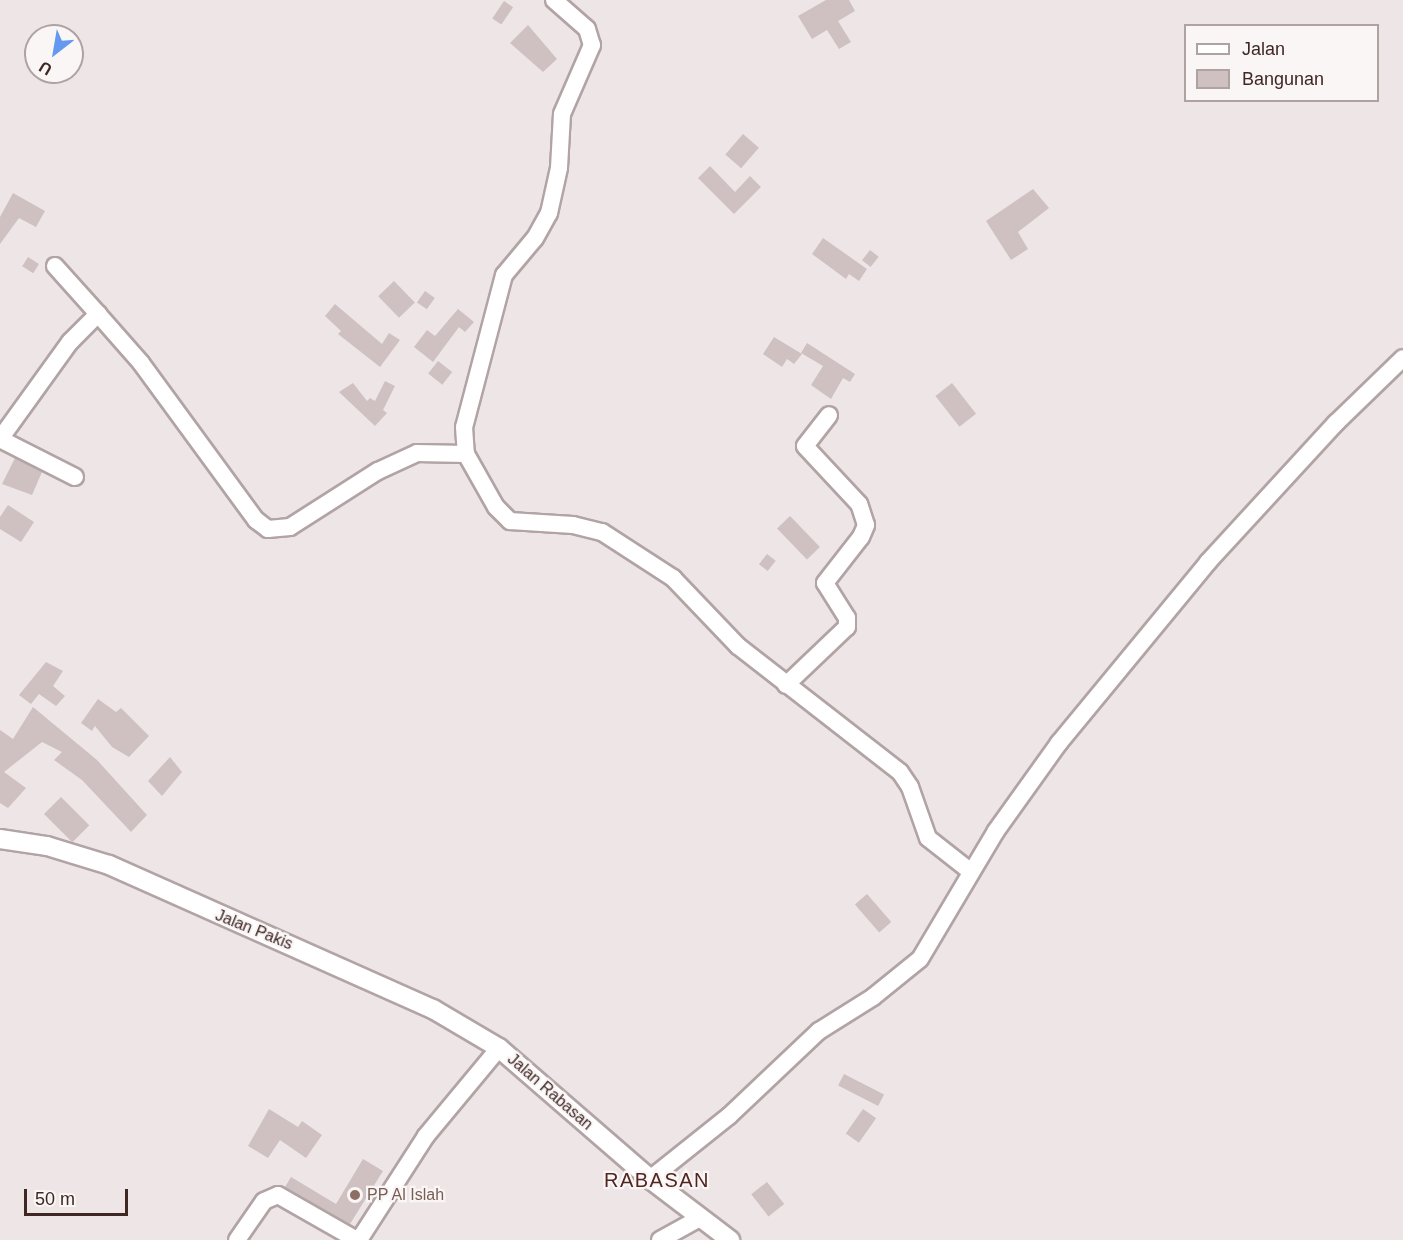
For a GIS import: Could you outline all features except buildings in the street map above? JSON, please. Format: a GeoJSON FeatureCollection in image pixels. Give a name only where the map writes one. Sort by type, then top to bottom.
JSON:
{"type":"FeatureCollection","features":[{"type":"Feature","properties":{"kind":"street"},"geometry":{"type":"LineString","coordinates":[[554,0],[586,29],[592,45],[562,114],[559,168],[549,213],[535,238],[504,275],[464,427],[466,454],[489,497],[507,519],[525,524],[588,528],[629,547],[673,578],[738,646],[900,772],[910,787],[928,838],[970,872]]}},
{"type":"Feature","properties":{"kind":"street"},"geometry":{"type":"LineString","coordinates":[[55,266],[141,363],[256,520],[268,530],[290,527],[378,471],[417,453],[466,454]]}},
{"type":"Feature","properties":{"kind":"street"},"geometry":{"type":"LineString","coordinates":[[75,477],[0,439],[70,342],[98,314]]}},
{"type":"Feature","properties":{"kind":"street"},"geometry":{"type":"LineString","coordinates":[[650,1179],[729,1116],[819,1032],[873,997],[920,959],[970,872],[1052,752],[1208,562],[1328,431],[1403,358]]}},
{"type":"Feature","properties":{"kind":"street"},"geometry":{"type":"LineString","coordinates":[[786,685],[847,627],[847,618],[825,583],[861,537],[866,525],[859,504],[805,446],[829,416]]}},
{"type":"Feature","properties":{"kind":"street","name":"Jalan Pakis"},"geometry":{"type":"LineString","coordinates":[[0,839],[47,846],[110,865],[434,1009],[499,1048]]}},
{"type":"Feature","properties":{"kind":"street","name":"Jalan Rabasan"},"geometry":{"type":"LineString","coordinates":[[358,1240],[426,1136],[499,1048],[650,1179],[730,1240]]}},
{"type":"Feature","properties":{"kind":"street"},"geometry":{"type":"LineString","coordinates":[[237,1240],[264,1202],[278,1195],[358,1240]]}},
{"type":"Feature","properties":{"kind":"street"},"geometry":{"type":"LineString","coordinates":[[660,1240],[700,1218]]}},
{"type":"Feature","properties":{"kind":"place","name":"PP Al Islah"},"geometry":{"type":"Point","coordinates":[355,1195]}},
{"type":"Feature","properties":{"kind":"district","name":"RABASAN"},"geometry":{"type":"Point","coordinates":[657,1180]}}]}
